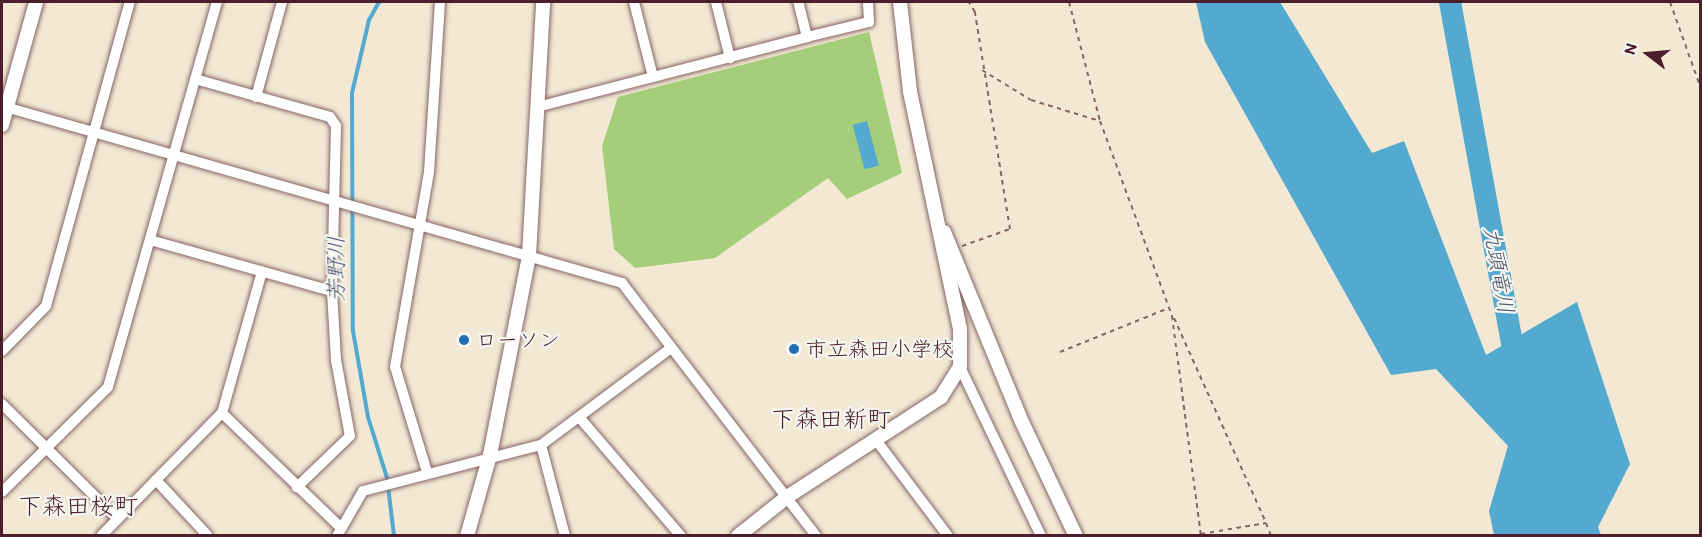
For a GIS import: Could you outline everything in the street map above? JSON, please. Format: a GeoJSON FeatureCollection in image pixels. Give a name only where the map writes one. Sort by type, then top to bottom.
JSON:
{"type":"FeatureCollection","features":[{"type":"Feature","properties":{"kind":"street"},"geometry":{"type":"LineString","coordinates":[[2,125],[4,107],[36,2]]}},
{"type":"Feature","properties":{"kind":"street"},"geometry":{"type":"LineString","coordinates":[[2,351],[46,306],[130,2]]}},
{"type":"Feature","properties":{"kind":"street"},"geometry":{"type":"LineString","coordinates":[[2,492],[108,387],[217,2]]}},
{"type":"Feature","properties":{"kind":"street"},"geometry":{"type":"LineString","coordinates":[[256,97],[282,2]]}},
{"type":"Feature","properties":{"kind":"street"},"geometry":{"type":"LineString","coordinates":[[427,472],[396,367],[421,225],[440,2]]}},
{"type":"Feature","properties":{"kind":"street"},"geometry":{"type":"LineString","coordinates":[[467,536],[490,455],[529,256],[540,106],[543,2]]}},
{"type":"Feature","properties":{"kind":"street"},"geometry":{"type":"LineString","coordinates":[[634,2],[653,77]]}},
{"type":"Feature","properties":{"kind":"street"},"geometry":{"type":"LineString","coordinates":[[716,2],[730,58]]}},
{"type":"Feature","properties":{"kind":"street"},"geometry":{"type":"LineString","coordinates":[[798,2],[807,37]]}},
{"type":"Feature","properties":{"kind":"street"},"geometry":{"type":"LineString","coordinates":[[540,106],[869,22],[868,2]]}},
{"type":"Feature","properties":{"kind":"street"},"geometry":{"type":"LineString","coordinates":[[900,2],[910,91],[942,227],[1022,422],[1076,536]]}},
{"type":"Feature","properties":{"kind":"street"},"geometry":{"type":"LineString","coordinates":[[195,79],[330,117],[336,126],[332,201],[332,291],[336,360],[350,436],[297,487]]}},
{"type":"Feature","properties":{"kind":"street"},"geometry":{"type":"LineString","coordinates":[[4,107],[622,283],[670,349],[816,536]]}},
{"type":"Feature","properties":{"kind":"street"},"geometry":{"type":"LineString","coordinates":[[942,227],[940,242],[960,329],[960,368],[1041,536]]}},
{"type":"Feature","properties":{"kind":"street"},"geometry":{"type":"LineString","coordinates":[[150,240],[332,291]]}},
{"type":"Feature","properties":{"kind":"street"},"geometry":{"type":"LineString","coordinates":[[101,536],[222,413],[262,272]]}},
{"type":"Feature","properties":{"kind":"street"},"geometry":{"type":"LineString","coordinates":[[222,413],[339,532],[363,491],[490,455],[541,446],[670,349]]}},
{"type":"Feature","properties":{"kind":"street"},"geometry":{"type":"LineString","coordinates":[[738,536],[787,497],[941,397],[960,368]]}},
{"type":"Feature","properties":{"kind":"street"},"geometry":{"type":"LineString","coordinates":[[2,404],[118,519]]}},
{"type":"Feature","properties":{"kind":"street"},"geometry":{"type":"LineString","coordinates":[[579,417],[681,536]]}},
{"type":"Feature","properties":{"kind":"street"},"geometry":{"type":"LineString","coordinates":[[876,440],[948,536]]}},
{"type":"Feature","properties":{"kind":"street"},"geometry":{"type":"LineString","coordinates":[[541,446],[566,536]]}},
{"type":"Feature","properties":{"kind":"street"},"geometry":{"type":"LineString","coordinates":[[156,480],[208,536]]}},
{"type":"Feature","properties":{"kind":"path"},"geometry":{"type":"LineString","coordinates":[[951,249],[1010,229],[982,70],[975,12],[969,2]]}},
{"type":"Feature","properties":{"kind":"path"},"geometry":{"type":"LineString","coordinates":[[1069,2],[1100,121],[1170,308],[1271,536]]}},
{"type":"Feature","properties":{"kind":"path"},"geometry":{"type":"LineString","coordinates":[[1670,2],[1701,86]]}},
{"type":"Feature","properties":{"kind":"path"},"geometry":{"type":"LineString","coordinates":[[982,70],[1031,100],[1100,121]]}},
{"type":"Feature","properties":{"kind":"path"},"geometry":{"type":"LineString","coordinates":[[1060,352],[1170,308]]}},
{"type":"Feature","properties":{"kind":"path"},"geometry":{"type":"LineString","coordinates":[[1170,308],[1201,535],[1266,523]]}},
{"type":"Feature","properties":{"kind":"green space"},"geometry":{"type":"Polygon","coordinates":[[[869,32],[902,173],[847,199],[828,178],[715,258],[635,268],[614,249],[602,146],[618,97],[869,32]]]}},
{"type":"Feature","properties":{"kind":"water"},"geometry":{"type":"Polygon","coordinates":[[[1196,2],[1280,2],[1372,153],[1404,141],[1486,355],[1577,302],[1630,464],[1598,527],[1601,535],[1494,535],[1489,511],[1508,446],[1436,369],[1391,375],[1205,42],[1196,2]]]}},
{"type":"Feature","properties":{"kind":"water"},"geometry":{"type":"Polygon","coordinates":[[[867,121],[879,165],[864,169],[853,125],[867,121]]]}},
{"type":"Feature","properties":{"kind":"waterway","name":"芳野川"},"geometry":{"type":"LineString","coordinates":[[379,2],[369,20],[352,93],[353,331],[368,417],[387,478],[394,536]]}},
{"type":"Feature","properties":{"kind":"waterway","name":"九頭竜川"},"geometry":{"type":"LineString","coordinates":[[1450,2],[1517,369]]}},
{"type":"Feature","properties":{"kind":"place","name":"ローソン"},"geometry":{"type":"Point","coordinates":[464,340]}},
{"type":"Feature","properties":{"kind":"place","name":"市立森田小学校"},"geometry":{"type":"Point","coordinates":[794,349]}},
{"type":"Feature","properties":{"kind":"district","name":"下森田新町"},"geometry":{"type":"Point","coordinates":[831,419]}},
{"type":"Feature","properties":{"kind":"district","name":"下森田桜町"},"geometry":{"type":"Point","coordinates":[78,506]}}]}
